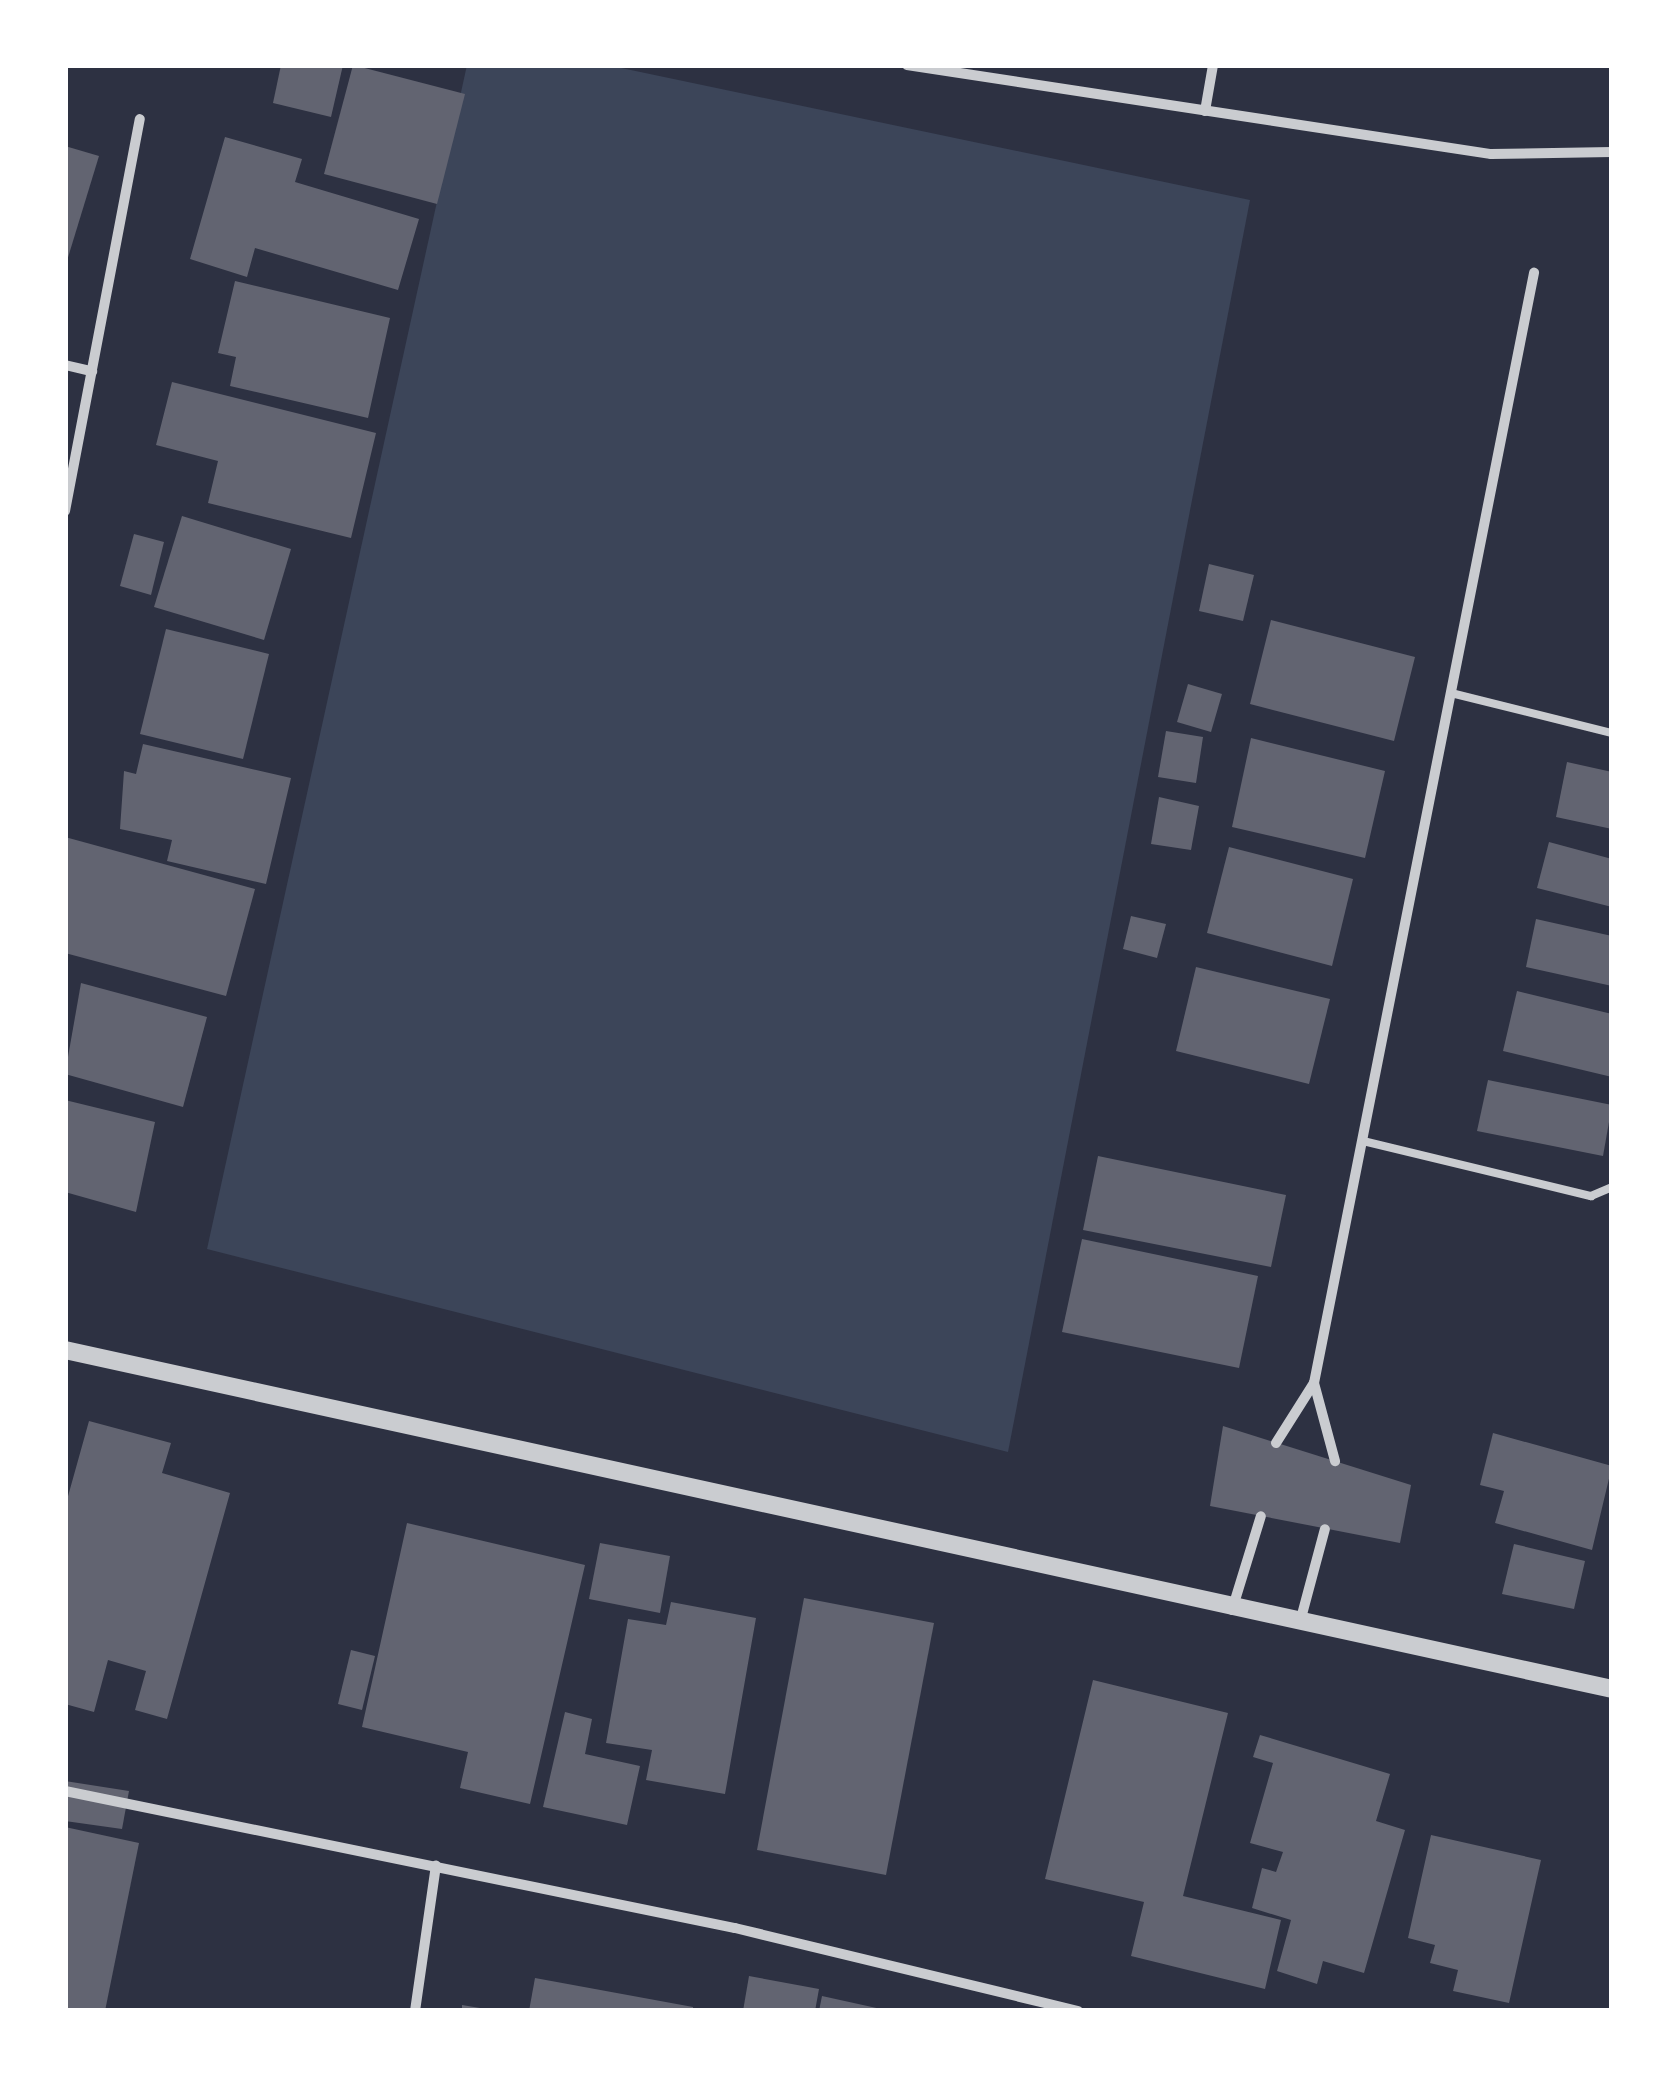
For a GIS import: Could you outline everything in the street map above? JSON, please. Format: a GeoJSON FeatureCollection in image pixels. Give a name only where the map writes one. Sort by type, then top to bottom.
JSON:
{"type":"FeatureCollection","features":[{"type":"Feature","properties":{"kind":"street"},"geometry":{"type":"LineString","coordinates":[[907,65],[1491,154],[1612,152]]}},
{"type":"Feature","properties":{"kind":"street"},"geometry":{"type":"LineString","coordinates":[[1205,112],[1214,65]]}},
{"type":"Feature","properties":{"kind":"street"},"geometry":{"type":"LineString","coordinates":[[65,510],[140,119]]}},
{"type":"Feature","properties":{"kind":"street"},"geometry":{"type":"LineString","coordinates":[[1276,1442],[1314,1383],[1534,273]]}},
{"type":"Feature","properties":{"kind":"street"},"geometry":{"type":"LineString","coordinates":[[65,365],[92,372]]}},
{"type":"Feature","properties":{"kind":"street"},"geometry":{"type":"LineString","coordinates":[[65,1350],[1232,1610],[1612,1689]]}},
{"type":"Feature","properties":{"kind":"street"},"geometry":{"type":"LineString","coordinates":[[1314,1383],[1335,1462]]}},
{"type":"Feature","properties":{"kind":"street"},"geometry":{"type":"LineString","coordinates":[[1232,1610],[1262,1516]]}},
{"type":"Feature","properties":{"kind":"street"},"geometry":{"type":"LineString","coordinates":[[1300,1623],[1324,1529]]}},
{"type":"Feature","properties":{"kind":"street"},"geometry":{"type":"LineString","coordinates":[[65,1791],[436,1866],[1078,2011]]}},
{"type":"Feature","properties":{"kind":"street"},"geometry":{"type":"LineString","coordinates":[[416,2011],[436,1866]]}},
{"type":"Feature","properties":{"kind":"lane"},"geometry":{"type":"LineString","coordinates":[[1451,692],[1612,733]]}},
{"type":"Feature","properties":{"kind":"lane"},"geometry":{"type":"LineString","coordinates":[[1363,1141],[1592,1196],[1612,1187]]}},
{"type":"Feature","properties":{"kind":"shaded area"},"geometry":{"type":"Polygon","coordinates":[[[467,65],[607,65],[1250,200],[1008,1452],[207,1249],[467,65]]]}},
{"type":"Feature","properties":{"kind":"building"},"geometry":{"type":"Polygon","coordinates":[[[281,65],[343,65],[331,117],[273,103],[281,65]]]}},
{"type":"Feature","properties":{"kind":"building"},"geometry":{"type":"Polygon","coordinates":[[[353,65],[465,94],[437,204],[324,174],[353,65]]]}},
{"type":"Feature","properties":{"kind":"building"},"geometry":{"type":"Polygon","coordinates":[[[225,137],[302,159],[295,182],[419,219],[398,290],[255,248],[247,277],[190,259],[225,137]]]}},
{"type":"Feature","properties":{"kind":"building"},"geometry":{"type":"Polygon","coordinates":[[[65,146],[99,156],[66,264],[65,264],[65,146]]]}},
{"type":"Feature","properties":{"kind":"building"},"geometry":{"type":"Polygon","coordinates":[[[235,281],[390,318],[368,418],[230,386],[236,357],[218,353],[235,281]]]}},
{"type":"Feature","properties":{"kind":"building"},"geometry":{"type":"Polygon","coordinates":[[[172,382],[376,433],[351,538],[208,503],[218,461],[156,445],[172,382]]]}},
{"type":"Feature","properties":{"kind":"building"},"geometry":{"type":"Polygon","coordinates":[[[182,516],[291,549],[264,640],[154,607],[182,516]]]}},
{"type":"Feature","properties":{"kind":"building"},"geometry":{"type":"Polygon","coordinates":[[[134,534],[164,542],[151,595],[120,586],[134,534]]]}},
{"type":"Feature","properties":{"kind":"building"},"geometry":{"type":"Polygon","coordinates":[[[1209,564],[1254,575],[1243,621],[1199,611],[1209,564]]]}},
{"type":"Feature","properties":{"kind":"building"},"geometry":{"type":"Polygon","coordinates":[[[1271,620],[1415,657],[1394,741],[1250,704],[1271,620]]]}},
{"type":"Feature","properties":{"kind":"building"},"geometry":{"type":"Polygon","coordinates":[[[166,629],[269,654],[243,759],[140,734],[166,629]]]}},
{"type":"Feature","properties":{"kind":"building"},"geometry":{"type":"Polygon","coordinates":[[[1188,684],[1222,694],[1211,732],[1177,722],[1188,684]]]}},
{"type":"Feature","properties":{"kind":"building"},"geometry":{"type":"Polygon","coordinates":[[[1166,731],[1203,737],[1196,783],[1158,777],[1166,731]]]}},
{"type":"Feature","properties":{"kind":"building"},"geometry":{"type":"Polygon","coordinates":[[[1251,738],[1385,771],[1365,858],[1232,827],[1251,738]]]}},
{"type":"Feature","properties":{"kind":"building"},"geometry":{"type":"Polygon","coordinates":[[[143,744],[291,778],[266,884],[167,861],[172,840],[120,829],[124,771],[136,774],[143,744]]]}},
{"type":"Feature","properties":{"kind":"building"},"geometry":{"type":"Polygon","coordinates":[[[1567,762],[1612,772],[1612,829],[1556,817],[1567,762]]]}},
{"type":"Feature","properties":{"kind":"building"},"geometry":{"type":"Polygon","coordinates":[[[1159,797],[1199,806],[1191,850],[1151,844],[1159,797]]]}},
{"type":"Feature","properties":{"kind":"building"},"geometry":{"type":"Polygon","coordinates":[[[65,837],[255,889],[226,996],[65,953],[65,837]]]}},
{"type":"Feature","properties":{"kind":"building"},"geometry":{"type":"Polygon","coordinates":[[[1549,842],[1612,859],[1612,907],[1537,888],[1549,842]]]}},
{"type":"Feature","properties":{"kind":"building"},"geometry":{"type":"Polygon","coordinates":[[[1229,847],[1353,879],[1332,966],[1207,933],[1229,847]]]}},
{"type":"Feature","properties":{"kind":"building"},"geometry":{"type":"Polygon","coordinates":[[[1131,916],[1166,924],[1157,958],[1123,949],[1131,916]]]}},
{"type":"Feature","properties":{"kind":"building"},"geometry":{"type":"Polygon","coordinates":[[[1536,919],[1612,936],[1612,986],[1526,967],[1536,919]]]}},
{"type":"Feature","properties":{"kind":"building"},"geometry":{"type":"Polygon","coordinates":[[[1196,967],[1330,999],[1309,1084],[1176,1051],[1196,967]]]}},
{"type":"Feature","properties":{"kind":"building"},"geometry":{"type":"Polygon","coordinates":[[[81,983],[207,1017],[183,1107],[65,1074],[81,983]]]}},
{"type":"Feature","properties":{"kind":"building"},"geometry":{"type":"Polygon","coordinates":[[[1517,991],[1612,1014],[1612,1077],[1503,1051],[1517,991]]]}},
{"type":"Feature","properties":{"kind":"building"},"geometry":{"type":"Polygon","coordinates":[[[1488,1080],[1612,1105],[1603,1156],[1477,1131],[1488,1080]]]}},
{"type":"Feature","properties":{"kind":"building"},"geometry":{"type":"Polygon","coordinates":[[[65,1100],[155,1122],[136,1212],[65,1192],[65,1100]]]}},
{"type":"Feature","properties":{"kind":"building"},"geometry":{"type":"Polygon","coordinates":[[[1098,1156],[1286,1195],[1271,1267],[1083,1230],[1098,1156]]]}},
{"type":"Feature","properties":{"kind":"building"},"geometry":{"type":"Polygon","coordinates":[[[1082,1239],[1258,1276],[1239,1368],[1062,1332],[1082,1239]]]}},
{"type":"Feature","properties":{"kind":"building"},"geometry":{"type":"Polygon","coordinates":[[[89,1421],[171,1443],[162,1473],[230,1493],[167,1719],[135,1710],[146,1671],[108,1660],[94,1712],[65,1704],[65,1507],[89,1421]]]}},
{"type":"Feature","properties":{"kind":"building"},"geometry":{"type":"Polygon","coordinates":[[[1223,1426],[1411,1485],[1400,1543],[1210,1506],[1223,1426]]]}},
{"type":"Feature","properties":{"kind":"building"},"geometry":{"type":"Polygon","coordinates":[[[1493,1433],[1612,1466],[1592,1550],[1495,1523],[1504,1491],[1480,1485],[1493,1433]]]}},
{"type":"Feature","properties":{"kind":"building"},"geometry":{"type":"Polygon","coordinates":[[[407,1523],[585,1565],[530,1804],[460,1788],[468,1752],[362,1727],[407,1523]]]}},
{"type":"Feature","properties":{"kind":"building"},"geometry":{"type":"Polygon","coordinates":[[[600,1543],[670,1556],[660,1613],[589,1599],[600,1543]]]}},
{"type":"Feature","properties":{"kind":"building"},"geometry":{"type":"Polygon","coordinates":[[[1514,1544],[1585,1561],[1574,1609],[1502,1594],[1514,1544]]]}},
{"type":"Feature","properties":{"kind":"building"},"geometry":{"type":"Polygon","coordinates":[[[804,1598],[934,1623],[886,1875],[757,1850],[804,1598]]]}},
{"type":"Feature","properties":{"kind":"building"},"geometry":{"type":"Polygon","coordinates":[[[671,1602],[756,1618],[725,1794],[646,1780],[652,1750],[606,1743],[628,1619],[666,1625],[671,1602]]]}},
{"type":"Feature","properties":{"kind":"building"},"geometry":{"type":"Polygon","coordinates":[[[351,1650],[375,1656],[362,1710],[338,1704],[351,1650]]]}},
{"type":"Feature","properties":{"kind":"building"},"geometry":{"type":"Polygon","coordinates":[[[1093,1680],[1228,1713],[1183,1896],[1281,1920],[1265,1989],[1131,1956],[1144,1902],[1045,1879],[1093,1680]]]}},
{"type":"Feature","properties":{"kind":"building"},"geometry":{"type":"Polygon","coordinates":[[[565,1712],[592,1719],[585,1754],[640,1766],[627,1825],[543,1807],[565,1712]]]}},
{"type":"Feature","properties":{"kind":"building"},"geometry":{"type":"Polygon","coordinates":[[[1260,1735],[1390,1774],[1376,1821],[1405,1830],[1364,1973],[1323,1961],[1317,1984],[1277,1971],[1291,1920],[1252,1908],[1262,1868],[1276,1872],[1283,1852],[1250,1843],[1273,1763],[1253,1757],[1260,1735]]]}},
{"type":"Feature","properties":{"kind":"building"},"geometry":{"type":"Polygon","coordinates":[[[65,1781],[129,1791],[122,1829],[65,1821],[65,1781]]]}},
{"type":"Feature","properties":{"kind":"building"},"geometry":{"type":"Polygon","coordinates":[[[65,1827],[139,1843],[105,2011],[65,2011],[65,1827]]]}},
{"type":"Feature","properties":{"kind":"building"},"geometry":{"type":"Polygon","coordinates":[[[1431,1835],[1541,1860],[1509,2003],[1453,1991],[1458,1970],[1430,1963],[1435,1945],[1408,1938],[1431,1835]]]}},
{"type":"Feature","properties":{"kind":"building"},"geometry":{"type":"Polygon","coordinates":[[[749,1976],[819,1989],[815,2011],[743,2011],[749,1976]]]}},
{"type":"Feature","properties":{"kind":"building"},"geometry":{"type":"Polygon","coordinates":[[[535,1978],[693,2007],[693,2011],[529,2011],[535,1978]]]}},
{"type":"Feature","properties":{"kind":"building"},"geometry":{"type":"Polygon","coordinates":[[[822,1996],[881,2009],[881,2011],[819,2011],[822,1996]]]}},
{"type":"Feature","properties":{"kind":"building"},"geometry":{"type":"Polygon","coordinates":[[[462,2005],[486,2009],[486,2011],[462,2011],[462,2005]]]}}]}
